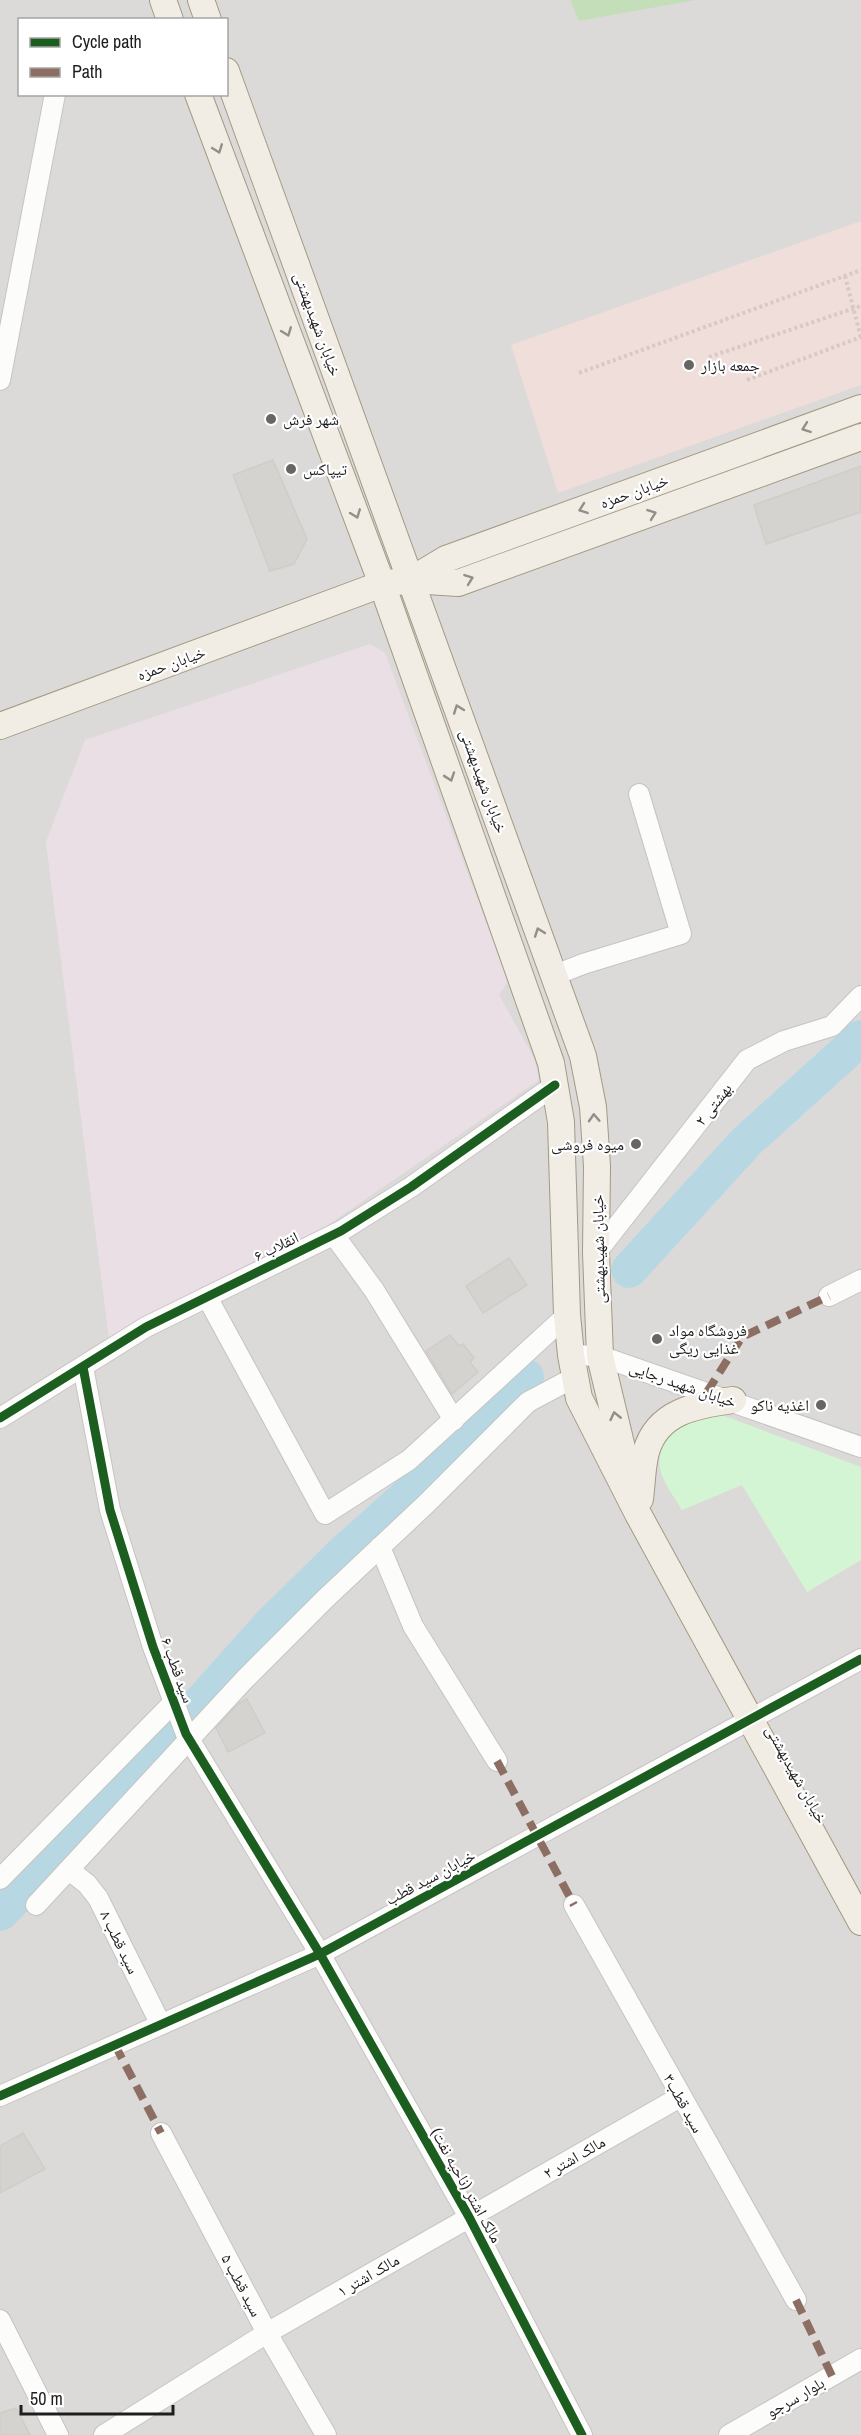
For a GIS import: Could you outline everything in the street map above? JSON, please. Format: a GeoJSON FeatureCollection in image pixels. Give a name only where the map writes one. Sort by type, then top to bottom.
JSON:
{"type":"FeatureCollection","features":[{"type":"Feature","properties":{"kind":"main road"},"geometry":{"type":"LineString","coordinates":[[163,0],[169,18]]}},
{"type":"Feature","properties":{"kind":"main road"},"geometry":{"type":"LineString","coordinates":[[201,0],[207,18]]}},
{"type":"Feature","properties":{"kind":"main road","name":"خیابان شهیدبهشتی"},"geometry":{"type":"LineString","coordinates":[[228,77],[583,1056],[593,1107],[597,1166],[596,1253],[600,1356],[638,1514]]}},
{"type":"Feature","properties":{"kind":"main road","name":"خیابان شهیدبهشتی"},"geometry":{"type":"LineString","coordinates":[[199,96],[382,584],[551,1063],[561,1122],[567,1315],[579,1398],[638,1514],[861,1922]]}},
{"type":"Feature","properties":{"kind":"main road","name":"خیابان حمزه"},"geometry":{"type":"LineString","coordinates":[[411,580],[446,559],[861,408]]}},
{"type":"Feature","properties":{"kind":"main road","name":"خیابان حمزه"},"geometry":{"type":"LineString","coordinates":[[0,726],[382,584],[411,580],[458,583],[861,437]]}},
{"type":"Feature","properties":{"kind":"main road"},"geometry":{"type":"LineString","coordinates":[[638,1514],[646,1452],[654,1433],[674,1415],[694,1406],[733,1401]]}},
{"type":"Feature","properties":{"kind":"street"},"geometry":{"type":"LineString","coordinates":[[0,380],[55,96]]}},
{"type":"Feature","properties":{"kind":"street"},"geometry":{"type":"LineString","coordinates":[[555,975],[681,934],[639,794]]}},
{"type":"Feature","properties":{"kind":"street","name":"بهشتی ۲"},"geometry":{"type":"LineString","coordinates":[[596,1253],[747,1060],[784,1041],[832,1026],[861,996]]}},
{"type":"Feature","properties":{"kind":"street","name":"انقلاب ۶"},"geometry":{"type":"LineString","coordinates":[[0,1418],[146,1327],[334,1235],[411,1187],[555,1085]]}},
{"type":"Feature","properties":{"kind":"street"},"geometry":{"type":"LineString","coordinates":[[334,1235],[374,1290],[454,1420]]}},
{"type":"Feature","properties":{"kind":"street"},"geometry":{"type":"LineString","coordinates":[[829,1296],[861,1280]]}},
{"type":"Feature","properties":{"kind":"street"},"geometry":{"type":"LineString","coordinates":[[207,1297],[325,1514],[410,1460],[567,1315]]}},
{"type":"Feature","properties":{"kind":"street","name":"خیابان شهید رجایی"},"geometry":{"type":"LineString","coordinates":[[573,1366],[600,1356],[861,1447]]}},
{"type":"Feature","properties":{"kind":"street"},"geometry":{"type":"LineString","coordinates":[[36,1905],[253,1671],[528,1402],[573,1366]]}},
{"type":"Feature","properties":{"kind":"street","name":"سید قطب ۶"},"geometry":{"type":"LineString","coordinates":[[83,1367],[111,1510],[153,1647],[174,1702],[190,1740],[320,1953]]}},
{"type":"Feature","properties":{"kind":"street"},"geometry":{"type":"LineString","coordinates":[[381,1547],[413,1626],[497,1761]]}},
{"type":"Feature","properties":{"kind":"street","name":"خیابان سید قطب"},"geometry":{"type":"LineString","coordinates":[[0,2096],[320,1953],[861,1659]]}},
{"type":"Feature","properties":{"kind":"street"},"geometry":{"type":"LineString","coordinates":[[0,1879],[174,1702]]}},
{"type":"Feature","properties":{"kind":"street","name":"سید قطب ۸"},"geometry":{"type":"LineString","coordinates":[[69,1870],[87,1884],[98,1898],[160,2023]]}},
{"type":"Feature","properties":{"kind":"street","name":"سید قطب۳"},"geometry":{"type":"LineString","coordinates":[[574,1905],[796,2300]]}},
{"type":"Feature","properties":{"kind":"street","name":"مالک اشتر (ناحیه نفت)"},"geometry":{"type":"LineString","coordinates":[[320,1953],[469,2217],[582,2435]]}},
{"type":"Feature","properties":{"kind":"street","name":"مالک اشتر ۲"},"geometry":{"type":"LineString","coordinates":[[469,2217],[680,2097]]}},
{"type":"Feature","properties":{"kind":"street","name":"سید قطب ۵"},"geometry":{"type":"LineString","coordinates":[[161,2133],[267,2332],[326,2435]]}},
{"type":"Feature","properties":{"kind":"street","name":"مالک اشتر ۱"},"geometry":{"type":"LineString","coordinates":[[104,2435],[267,2332],[469,2217]]}},
{"type":"Feature","properties":{"kind":"street"},"geometry":{"type":"LineString","coordinates":[[0,2320],[58,2435]]}},
{"type":"Feature","properties":{"kind":"street","name":"بلوار سرجو"},"geometry":{"type":"LineString","coordinates":[[729,2435],[861,2359]]}},
{"type":"Feature","properties":{"kind":"path"},"geometry":{"type":"LineString","coordinates":[[579,373],[861,270]]}},
{"type":"Feature","properties":{"kind":"path"},"geometry":{"type":"LineString","coordinates":[[747,380],[861,338],[845,276]]}},
{"type":"Feature","properties":{"kind":"path"},"geometry":{"type":"LineString","coordinates":[[709,357],[861,306]]}},
{"type":"Feature","properties":{"kind":"shaded area"},"geometry":{"type":"Polygon","coordinates":[[[0,0],[861,0],[861,2435],[0,2435],[0,0]]]}},
{"type":"Feature","properties":{"kind":"shaded area","name":"جمعه بازار"},"geometry":{"type":"Polygon","coordinates":[[[861,221],[861,385],[558,493],[511,345],[861,221]]]}},
{"type":"Feature","properties":{"kind":"shaded area"},"geometry":{"type":"Polygon","coordinates":[[[370,644],[385,653],[508,981],[499,995],[534,1058],[539,1080],[322,1229],[109,1339],[46,842],[85,740],[370,644]]]}},
{"type":"Feature","properties":{"kind":"green space"},"geometry":{"type":"Polygon","coordinates":[[[570,0],[696,0],[579,21],[570,0]]]}},
{"type":"Feature","properties":{"kind":"green space"},"geometry":{"type":"Polygon","coordinates":[[[700,1413],[722,1415],[861,1467],[861,1560],[807,1592],[742,1485],[682,1510],[661,1472],[660,1453],[676,1430],[700,1413]]]}},
{"type":"Feature","properties":{"kind":"building"},"geometry":{"type":"Polygon","coordinates":[[[273,460],[307,539],[294,564],[270,571],[233,475],[273,460]]]}},
{"type":"Feature","properties":{"kind":"building"},"geometry":{"type":"Polygon","coordinates":[[[861,466],[861,512],[766,544],[754,505],[861,466]]]}},
{"type":"Feature","properties":{"kind":"building"},"geometry":{"type":"Polygon","coordinates":[[[509,1258],[527,1285],[483,1313],[466,1286],[509,1258]]]}},
{"type":"Feature","properties":{"kind":"building"},"geometry":{"type":"Polygon","coordinates":[[[450,1335],[459,1346],[463,1344],[474,1358],[470,1362],[478,1372],[452,1394],[426,1351],[450,1335]]]}},
{"type":"Feature","properties":{"kind":"building"},"geometry":{"type":"Polygon","coordinates":[[[247,1699],[265,1733],[228,1752],[216,1728],[239,1703],[247,1699]]]}},
{"type":"Feature","properties":{"kind":"building"},"geometry":{"type":"Polygon","coordinates":[[[23,2133],[45,2169],[0,2193],[0,2146],[23,2133]]]}},
{"type":"Feature","properties":{"kind":"building"},"geometry":{"type":"Polygon","coordinates":[[[16,2408],[30,2435],[0,2435],[0,2413],[16,2408]]]}},
{"type":"Feature","properties":{"kind":"waterway"},"geometry":{"type":"LineString","coordinates":[[629,1270],[747,1141],[861,1038]]}},
{"type":"Feature","properties":{"kind":"waterway"},"geometry":{"type":"LineString","coordinates":[[194,1710],[270,1625],[339,1557],[436,1470],[526,1377]]}},
{"type":"Feature","properties":{"kind":"waterway"},"geometry":{"type":"LineString","coordinates":[[0,1913],[143,1768],[170,1737]]}},
{"type":"Feature","properties":{"kind":"marked path"},"geometry":{"type":"LineString","coordinates":[[707,1392],[742,1337],[829,1296]]}},
{"type":"Feature","properties":{"kind":"marked path"},"geometry":{"type":"LineString","coordinates":[[497,1761],[574,1905]]}},
{"type":"Feature","properties":{"kind":"marked path"},"geometry":{"type":"LineString","coordinates":[[115,2045],[161,2133]]}},
{"type":"Feature","properties":{"kind":"marked path"},"geometry":{"type":"LineString","coordinates":[[796,2300],[832,2376]]}},
{"type":"Feature","properties":{"kind":"cycle path"},"geometry":{"type":"LineString","coordinates":[[0,1418],[146,1327],[341,1231],[411,1187],[555,1085]]}},
{"type":"Feature","properties":{"kind":"cycle path"},"geometry":{"type":"LineString","coordinates":[[83,1367],[110,1510],[153,1647],[186,1734],[320,1954],[469,2217],[582,2435]]}},
{"type":"Feature","properties":{"kind":"cycle path"},"geometry":{"type":"LineString","coordinates":[[0,2096],[320,1954],[861,1659]]}},
{"type":"Feature","properties":{"kind":"place","name":"جمعه بازار"},"geometry":{"type":"Point","coordinates":[689,365]}},
{"type":"Feature","properties":{"kind":"place","name":"شهر فرش"},"geometry":{"type":"Point","coordinates":[271,419]}},
{"type":"Feature","properties":{"kind":"place","name":"تیپاکس"},"geometry":{"type":"Point","coordinates":[291,469]}},
{"type":"Feature","properties":{"kind":"place","name":"میوه فروشی"},"geometry":{"type":"Point","coordinates":[636,1144]}},
{"type":"Feature","properties":{"kind":"place","name":"فروشگاه مواد غذایی ریگی"},"geometry":{"type":"Point","coordinates":[657,1339]}},
{"type":"Feature","properties":{"kind":"place","name":"اغذیه ناکو"},"geometry":{"type":"Point","coordinates":[821,1405]}}]}
